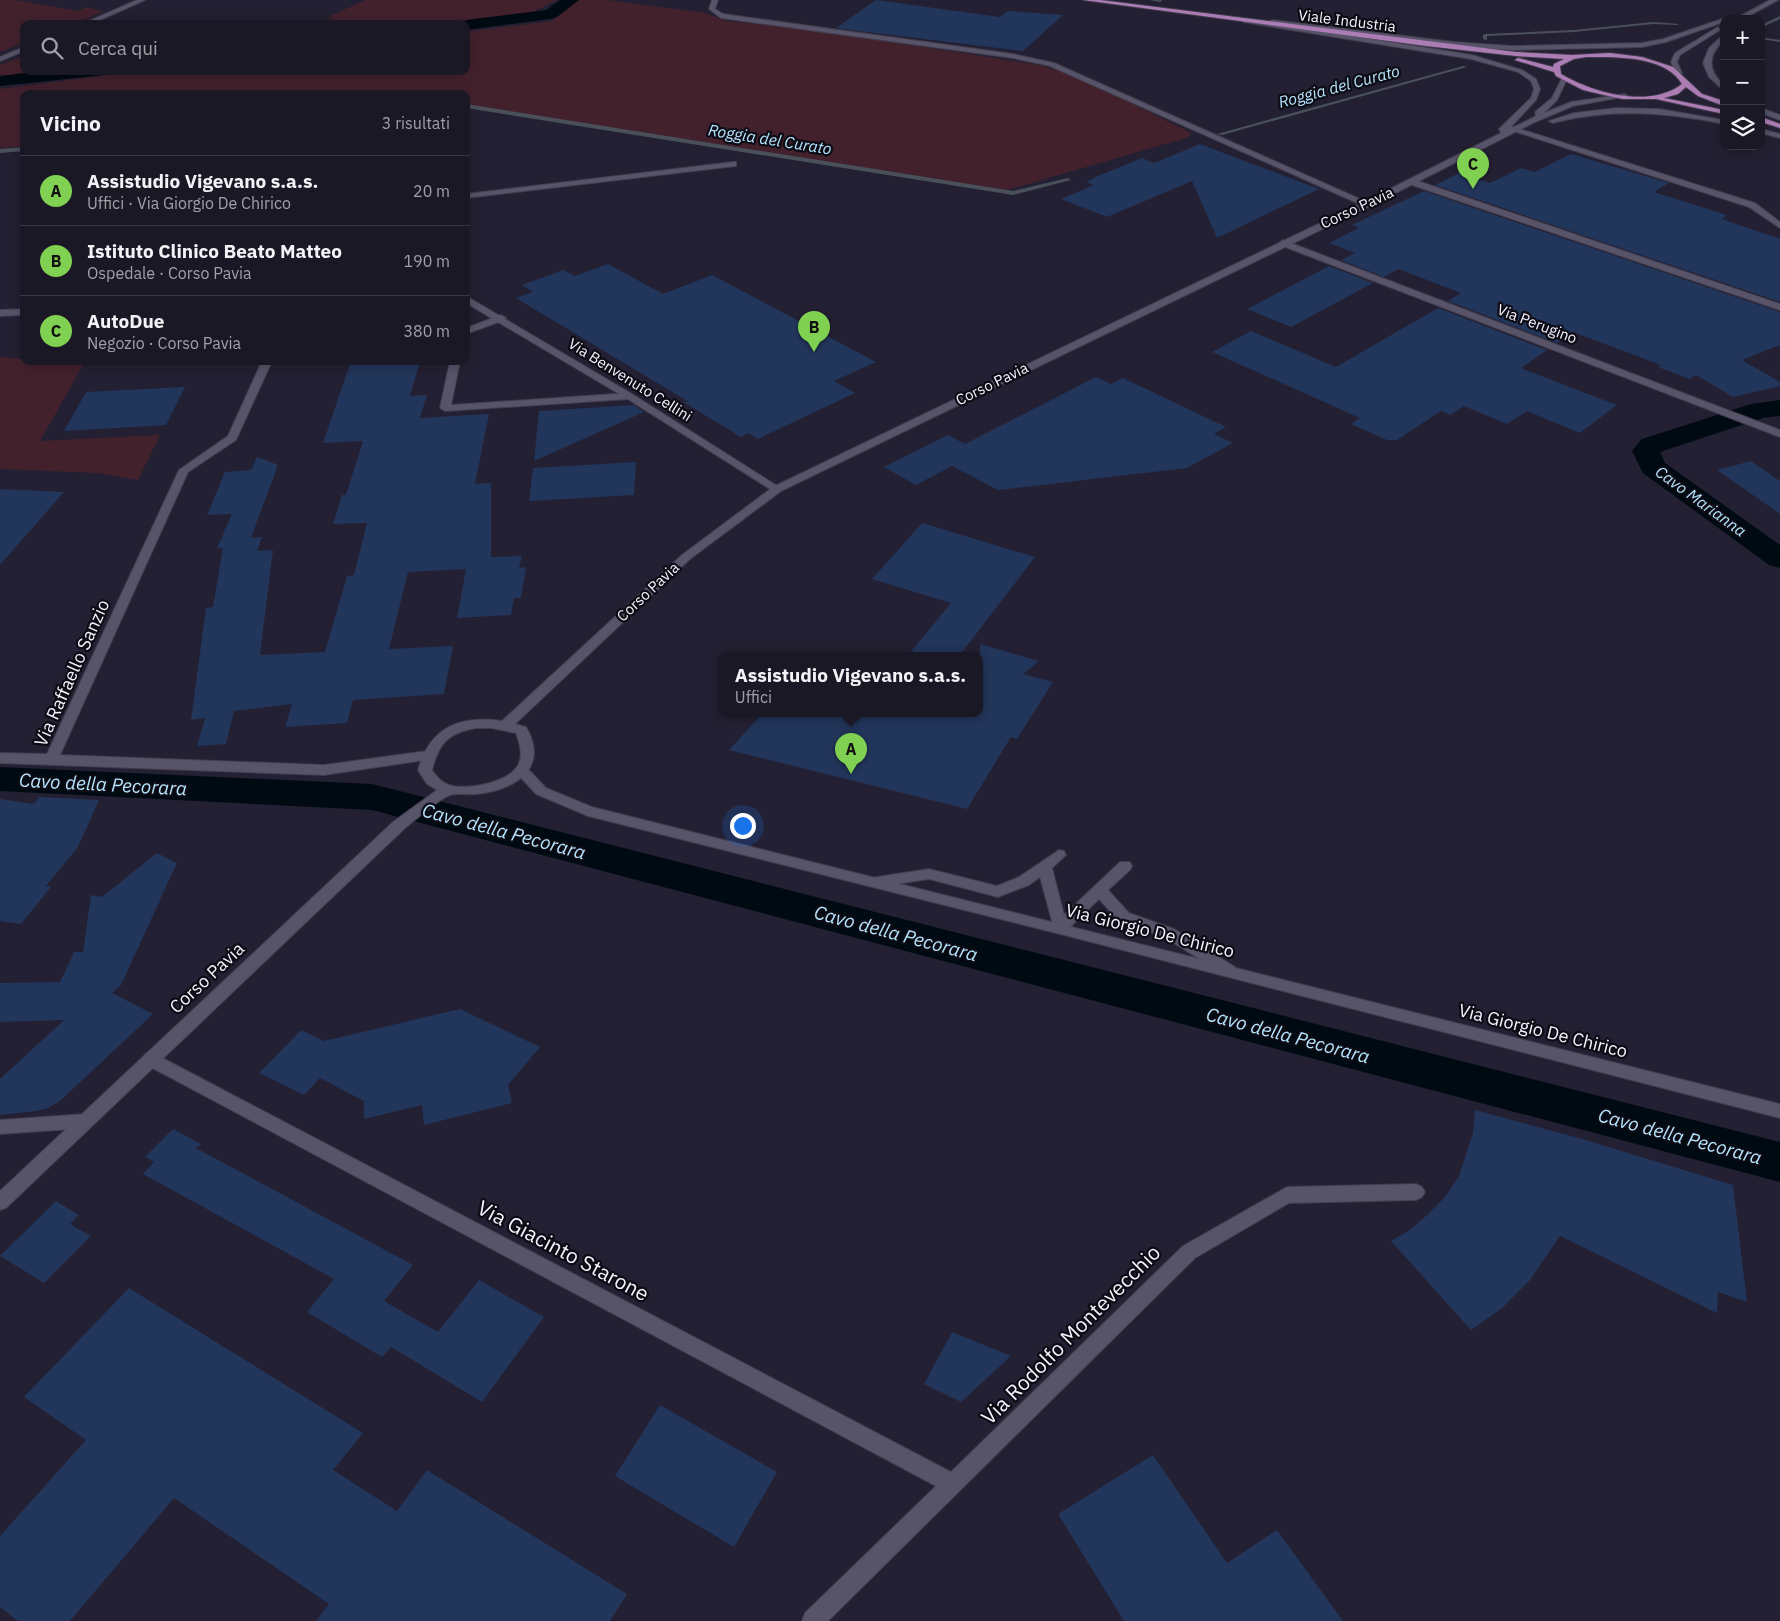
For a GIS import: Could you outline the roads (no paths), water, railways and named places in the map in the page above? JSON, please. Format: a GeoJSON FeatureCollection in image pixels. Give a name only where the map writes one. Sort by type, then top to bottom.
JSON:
{"type":"FeatureCollection","features":[{"type":"Feature","properties":{"kind":"main road","name":"Viale Industria"},"geometry":{"type":"LineString","coordinates":[[1086,0],[1516,54],[1572,57],[1602,54],[1655,62],[1679,73]]}},
{"type":"Feature","properties":{"kind":"main road","name":"Viale Industria"},"geometry":{"type":"LineString","coordinates":[[1426,44],[1516,60],[1556,70]]}},
{"type":"Feature","properties":{"kind":"main road"},"geometry":{"type":"LineString","coordinates":[[1572,57],[1556,65],[1556,70],[1564,79],[1589,90],[1625,96],[1651,97],[1669,95],[1681,90],[1686,84]]}},
{"type":"Feature","properties":{"kind":"main road"},"geometry":{"type":"LineString","coordinates":[[1679,73],[1685,79],[1686,84],[1700,95],[1720,102]]}},
{"type":"Feature","properties":{"kind":"main road"},"geometry":{"type":"LineString","coordinates":[[1651,97],[1720,111]]}},
{"type":"Feature","properties":{"kind":"main road"},"geometry":{"type":"LineString","coordinates":[[1765,120],[1780,126]]}},
{"type":"Feature","properties":{"kind":"main road"},"geometry":{"type":"LineString","coordinates":[[1765,124],[1780,130]]}},
{"type":"Feature","properties":{"kind":"street"},"geometry":{"type":"LineString","coordinates":[[94,20],[142,0]]}},
{"type":"Feature","properties":{"kind":"street"},"geometry":{"type":"LineString","coordinates":[[716,0],[712,9],[721,16],[1013,56],[1052,64],[1367,204]]}},
{"type":"Feature","properties":{"kind":"street"},"geometry":{"type":"LineString","coordinates":[[1746,15],[1775,0]]}},
{"type":"Feature","properties":{"kind":"street"},"geometry":{"type":"LineString","coordinates":[[1739,15],[1759,8]]}},
{"type":"Feature","properties":{"kind":"street"},"geometry":{"type":"LineString","coordinates":[[1751,15],[1759,8]]}},
{"type":"Feature","properties":{"kind":"street"},"geometry":{"type":"LineString","coordinates":[[1237,20],[1312,26],[1454,44],[1511,48],[1642,45],[1664,41],[1720,21]]}},
{"type":"Feature","properties":{"kind":"street"},"geometry":{"type":"LineString","coordinates":[[1237,20],[1472,57],[1520,71],[1534,80],[1537,89],[1534,99],[1492,140]]}},
{"type":"Feature","properties":{"kind":"street"},"geometry":{"type":"LineString","coordinates":[[1602,54],[1635,54],[1662,49],[1720,28]]}},
{"type":"Feature","properties":{"kind":"street"},"geometry":{"type":"LineString","coordinates":[[1679,73],[1674,62],[1677,54],[1713,31]]}},
{"type":"Feature","properties":{"kind":"street"},"geometry":{"type":"LineString","coordinates":[[1720,40],[1708,53],[1706,66],[1712,80],[1720,86]]}},
{"type":"Feature","properties":{"kind":"street"},"geometry":{"type":"LineString","coordinates":[[0,59],[20,51]]}},
{"type":"Feature","properties":{"kind":"street","name":"Corso Pavia"},"geometry":{"type":"LineString","coordinates":[[506,725],[686,557],[777,489],[1367,204],[1492,140],[1519,130],[1555,99],[1564,79]]}},
{"type":"Feature","properties":{"kind":"street","name":"Corso Pavia"},"geometry":{"type":"LineString","coordinates":[[1530,121],[1572,104],[1625,96]]}},
{"type":"Feature","properties":{"kind":"street"},"geometry":{"type":"LineString","coordinates":[[1519,130],[1576,113],[1615,109],[1672,112],[1720,121]]}},
{"type":"Feature","properties":{"kind":"street"},"geometry":{"type":"LineString","coordinates":[[1765,112],[1780,118]]}},
{"type":"Feature","properties":{"kind":"street"},"geometry":{"type":"LineString","coordinates":[[1507,126],[1752,205],[1780,226]]}},
{"type":"Feature","properties":{"kind":"street"},"geometry":{"type":"LineString","coordinates":[[1765,133],[1780,136]]}},
{"type":"Feature","properties":{"kind":"street"},"geometry":{"type":"LineString","coordinates":[[470,196],[732,164]]}},
{"type":"Feature","properties":{"kind":"street"},"geometry":{"type":"LineString","coordinates":[[1412,182],[1780,307]]}},
{"type":"Feature","properties":{"kind":"street","name":"Via Perugino"},"geometry":{"type":"LineString","coordinates":[[1283,243],[1780,434]]}},
{"type":"Feature","properties":{"kind":"street","name":"Via Benvenuto Cellini"},"geometry":{"type":"LineString","coordinates":[[470,301],[629,396],[777,489]]}},
{"type":"Feature","properties":{"kind":"street"},"geometry":{"type":"LineString","coordinates":[[0,313],[20,312]]}},
{"type":"Feature","properties":{"kind":"street"},"geometry":{"type":"LineString","coordinates":[[470,330],[501,318]]}},
{"type":"Feature","properties":{"kind":"street","name":"Via Raffaello Sanzio"},"geometry":{"type":"LineString","coordinates":[[265,365],[232,438],[184,470],[51,759],[324,770],[427,756]]}},
{"type":"Feature","properties":{"kind":"street"},"geometry":{"type":"LineString","coordinates":[[454,365],[445,408],[629,396]]}},
{"type":"Feature","properties":{"kind":"street"},"geometry":{"type":"LineString","coordinates":[[487,722],[506,725],[522,730],[528,743],[529,756],[521,770],[506,783],[488,790],[467,792],[446,791],[432,781],[425,770],[427,756],[434,743],[450,732],[467,724],[487,722]]}},
{"type":"Feature","properties":{"kind":"street"},"geometry":{"type":"LineString","coordinates":[[0,758],[51,759]]}},
{"type":"Feature","properties":{"kind":"street","name":"Via Giorgio De Chirico"},"geometry":{"type":"LineString","coordinates":[[521,770],[541,791],[588,811],[1060,928],[1780,1111]]}},
{"type":"Feature","properties":{"kind":"street","name":"Corso Pavia"},"geometry":{"type":"LineString","coordinates":[[0,1202],[398,826],[446,791]]}},
{"type":"Feature","properties":{"kind":"street"},"geometry":{"type":"LineString","coordinates":[[877,882],[929,874],[998,892],[1024,881],[1059,855]]}},
{"type":"Feature","properties":{"kind":"street"},"geometry":{"type":"LineString","coordinates":[[1044,866],[1060,928]]}},
{"type":"Feature","properties":{"kind":"street"},"geometry":{"type":"LineString","coordinates":[[1060,928],[1125,866]]}},
{"type":"Feature","properties":{"kind":"street"},"geometry":{"type":"LineString","coordinates":[[1098,890],[1124,917],[1169,933],[1230,971]]}},
{"type":"Feature","properties":{"kind":"street","name":"Via Giacinto Starone"},"geometry":{"type":"LineString","coordinates":[[151,1059],[953,1484]]}},
{"type":"Feature","properties":{"kind":"street"},"geometry":{"type":"LineString","coordinates":[[0,1127],[86,1121]]}},
{"type":"Feature","properties":{"kind":"street","name":"Via Rodolfo Montevecchio"},"geometry":{"type":"LineString","coordinates":[[813,1621],[1189,1252],[1287,1195],[1416,1192]]}},
{"type":"Feature","properties":{"kind":"waterway"},"geometry":{"type":"LineString","coordinates":[[470,24],[551,14],[571,0]]}},
{"type":"Feature","properties":{"kind":"waterway"},"geometry":{"type":"LineString","coordinates":[[1151,0],[1160,1]]}},
{"type":"Feature","properties":{"kind":"waterway"},"geometry":{"type":"LineString","coordinates":[[1765,25],[1780,17]]}},
{"type":"Feature","properties":{"kind":"waterway","name":"Roggia del Curato"},"geometry":{"type":"LineString","coordinates":[[1485,39],[1485,35],[1574,31],[1653,23],[1677,24]]}},
{"type":"Feature","properties":{"kind":"waterway","name":"Roggia del Curato"},"geometry":{"type":"LineString","coordinates":[[1765,39],[1780,41]]}},
{"type":"Feature","properties":{"kind":"waterway","name":"Roggia del Curato"},"geometry":{"type":"LineString","coordinates":[[1220,134],[1465,67]]}},
{"type":"Feature","properties":{"kind":"waterway"},"geometry":{"type":"LineString","coordinates":[[0,81],[58,75]]}},
{"type":"Feature","properties":{"kind":"waterway","name":"Roggia del Curato"},"geometry":{"type":"LineString","coordinates":[[470,107],[1013,193],[1068,180]]}},
{"type":"Feature","properties":{"kind":"waterway","name":"Roggia del Curato"},"geometry":{"type":"LineString","coordinates":[[0,151],[20,149]]}},
{"type":"Feature","properties":{"kind":"waterway","name":"Cavo Marianna"},"geometry":{"type":"LineString","coordinates":[[1780,408],[1760,410],[1652,445],[1646,451],[1653,467],[1780,559]]}},
{"type":"Feature","properties":{"kind":"waterway","name":"Cavo della Pecorara"},"geometry":{"type":"LineString","coordinates":[[0,779],[372,797],[1780,1162]]}},
{"type":"Feature","properties":{"kind":"place","name":"AutoDue"},"geometry":{"type":"Point","coordinates":[1473,189]}},
{"type":"Feature","properties":{"kind":"place","name":"Istituto Clinico Beato Matteo"},"geometry":{"type":"Point","coordinates":[814,352]}},
{"type":"Feature","properties":{"kind":"place","name":"Assistudio Vigevano s.a.s."},"geometry":{"type":"Point","coordinates":[851,774]}}]}
